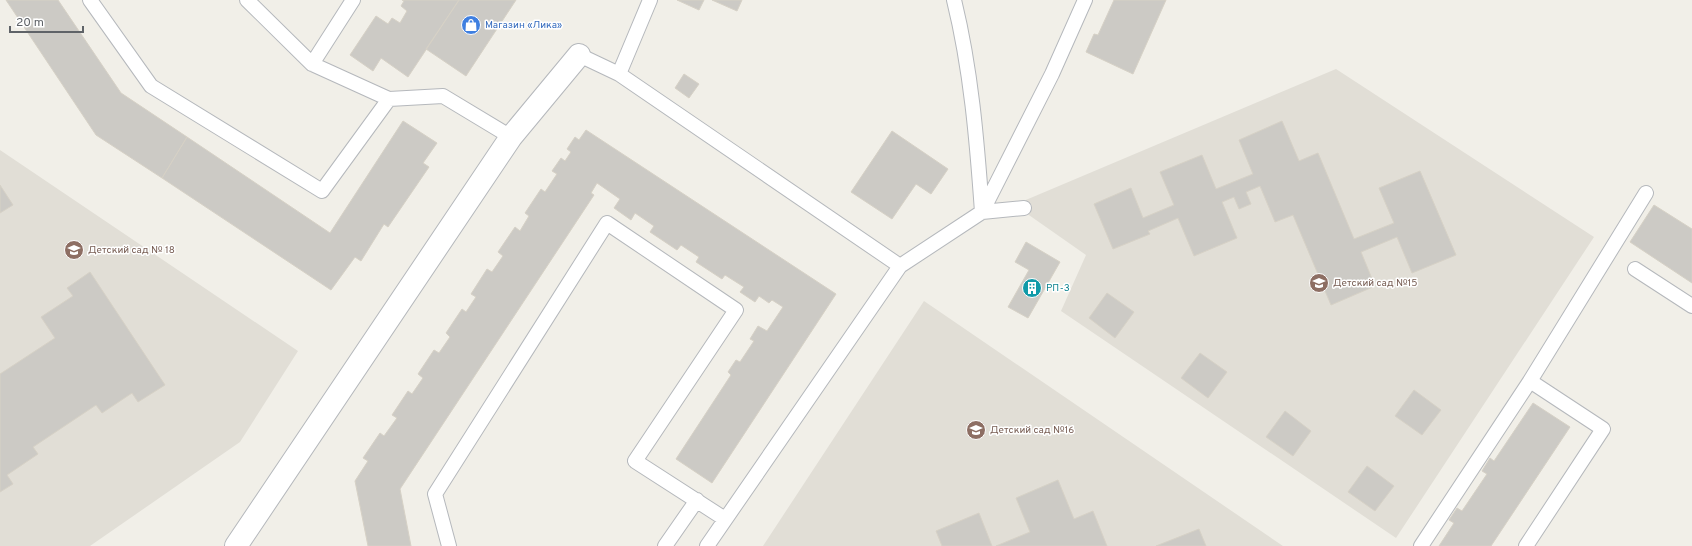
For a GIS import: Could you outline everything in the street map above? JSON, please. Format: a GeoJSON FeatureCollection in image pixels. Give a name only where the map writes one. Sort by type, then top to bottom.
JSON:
{"type":"FeatureCollection","features":[{"type":"Feature","properties":{"kind":"street"},"geometry":{"type":"LineString","coordinates":[[236,546],[511,137],[579,55]]}},
{"type":"Feature","properties":{"kind":"lane"},"geometry":{"type":"LineString","coordinates":[[90,0],[150,86],[322,191],[389,99]]}},
{"type":"Feature","properties":{"kind":"lane"},"geometry":{"type":"LineString","coordinates":[[247,0],[312,64],[389,99],[443,96],[511,137]]}},
{"type":"Feature","properties":{"kind":"lane"},"geometry":{"type":"LineString","coordinates":[[312,64],[353,0]]}},
{"type":"Feature","properties":{"kind":"lane"},"geometry":{"type":"LineString","coordinates":[[619,74],[650,0]]}},
{"type":"Feature","properties":{"kind":"lane"},"geometry":{"type":"LineString","coordinates":[[954,0],[961,30],[977,133],[982,212]]}},
{"type":"Feature","properties":{"kind":"lane"},"geometry":{"type":"LineString","coordinates":[[982,212],[1052,74],[1085,0]]}},
{"type":"Feature","properties":{"kind":"lane"},"geometry":{"type":"LineString","coordinates":[[579,55],[619,74],[900,266]]}},
{"type":"Feature","properties":{"kind":"lane"},"geometry":{"type":"LineString","coordinates":[[1421,546],[1530,381],[1646,193]]}},
{"type":"Feature","properties":{"kind":"lane"},"geometry":{"type":"LineString","coordinates":[[707,546],[900,266],[982,212],[1024,208]]}},
{"type":"Feature","properties":{"kind":"lane"},"geometry":{"type":"LineString","coordinates":[[449,546],[435,494],[608,223],[736,310],[635,461],[725,519]]}},
{"type":"Feature","properties":{"kind":"lane"},"geometry":{"type":"LineString","coordinates":[[1635,270],[1692,306]]}},
{"type":"Feature","properties":{"kind":"lane"},"geometry":{"type":"LineString","coordinates":[[1526,546],[1603,429],[1530,381]]}},
{"type":"Feature","properties":{"kind":"lane"},"geometry":{"type":"LineString","coordinates":[[665,546],[697,500]]}},
{"type":"Feature","properties":{"kind":"shaded area","name":"Детский сад №15"},"geometry":{"type":"Polygon","coordinates":[[[1336,69],[1594,237],[1396,538],[1061,311],[1086,255],[1026,213],[1021,202],[1336,69]]]}},
{"type":"Feature","properties":{"kind":"shaded area","name":"Детский сад № 18"},"geometry":{"type":"Polygon","coordinates":[[[0,150],[298,351],[240,442],[90,546],[0,546],[0,150]]]}},
{"type":"Feature","properties":{"kind":"shaded area","name":"Детский сад №16"},"geometry":{"type":"Polygon","coordinates":[[[924,301],[1283,546],[763,546],[924,301]]]}},
{"type":"Feature","properties":{"kind":"building"},"geometry":{"type":"Polygon","coordinates":[[[6,0],[58,0],[121,93],[187,137],[162,178],[96,135],[6,0]]]}},
{"type":"Feature","properties":{"kind":"building"},"geometry":{"type":"Polygon","coordinates":[[[402,0],[459,0],[408,77],[381,58],[373,71],[350,55],[376,16],[388,24],[392,18],[400,23],[407,11],[401,6],[404,1],[402,0]]]}},
{"type":"Feature","properties":{"kind":"building","name":"Магазин «Лика»"},"geometry":{"type":"Polygon","coordinates":[[[459,0],[516,0],[466,76],[426,49],[459,0]]]}},
{"type":"Feature","properties":{"kind":"building"},"geometry":{"type":"Polygon","coordinates":[[[677,0],[704,0],[699,10],[677,0]]]}},
{"type":"Feature","properties":{"kind":"building"},"geometry":{"type":"Polygon","coordinates":[[[712,0],[742,0],[737,11],[712,0]]]}},
{"type":"Feature","properties":{"kind":"building"},"geometry":{"type":"Polygon","coordinates":[[[1114,0],[1166,0],[1133,74],[1086,52],[1094,34],[1098,35],[1114,0]]]}},
{"type":"Feature","properties":{"kind":"building"},"geometry":{"type":"Polygon","coordinates":[[[684,74],[699,84],[689,98],[675,88],[684,74]]]}},
{"type":"Feature","properties":{"kind":"building"},"geometry":{"type":"Polygon","coordinates":[[[403,121],[437,143],[423,163],[429,167],[388,227],[384,224],[361,261],[355,257],[331,290],[162,178],[187,137],[330,233],[403,121]]]}},
{"type":"Feature","properties":{"kind":"building"},"geometry":{"type":"Polygon","coordinates":[[[1282,121],[1299,161],[1318,153],[1354,239],[1394,223],[1379,188],[1420,171],[1456,255],[1412,273],[1397,237],[1361,252],[1375,286],[1331,305],[1293,215],[1275,222],[1260,186],[1246,192],[1251,204],[1239,209],[1234,197],[1222,202],[1237,238],[1194,256],[1178,218],[1148,231],[1150,234],[1113,249],[1094,204],[1131,188],[1143,218],[1174,205],[1160,172],[1202,155],[1216,189],[1253,174],[1239,140],[1282,121]]]}},
{"type":"Feature","properties":{"kind":"building"},"geometry":{"type":"Polygon","coordinates":[[[586,130],[836,294],[712,483],[676,459],[731,375],[728,372],[736,360],[740,362],[754,341],[750,339],[758,326],[767,331],[783,307],[772,300],[769,303],[759,296],[755,302],[740,292],[744,287],[725,275],[722,279],[696,262],[699,257],[681,245],[677,250],[650,232],[654,226],[635,213],[631,220],[614,208],[620,199],[597,183],[591,193],[594,195],[400,489],[411,546],[368,546],[355,481],[368,461],[363,458],[380,433],[384,436],[397,418],[392,415],[408,391],[412,394],[423,378],[418,374],[434,350],[439,353],[450,337],[446,333],[462,309],[466,312],[476,297],[471,294],[487,269],[492,272],[503,256],[498,252],[515,227],[520,231],[529,216],[525,213],[541,189],[545,192],[557,174],[552,171],[561,158],[565,161],[571,152],[567,149],[575,137],[579,140],[586,130]]]}},
{"type":"Feature","properties":{"kind":"building"},"geometry":{"type":"Polygon","coordinates":[[[892,131],[948,169],[931,194],[916,184],[892,219],[851,192],[892,131]]]}},
{"type":"Feature","properties":{"kind":"building"},"geometry":{"type":"Polygon","coordinates":[[[0,185],[13,205],[0,213],[0,185]]]}},
{"type":"Feature","properties":{"kind":"building"},"geometry":{"type":"Polygon","coordinates":[[[1654,205],[1692,229],[1692,283],[1630,242],[1654,205]]]}},
{"type":"Feature","properties":{"kind":"building","name":"РП-3"},"geometry":{"type":"Polygon","coordinates":[[[1026,242],[1060,262],[1028,318],[1008,307],[1029,270],[1015,262],[1026,242]]]}},
{"type":"Feature","properties":{"kind":"building"},"geometry":{"type":"Polygon","coordinates":[[[90,272],[165,385],[138,402],[132,393],[102,413],[96,405],[33,447],[38,454],[7,475],[13,484],[0,492],[0,374],[55,338],[41,317],[73,296],[67,288],[90,272]]]}},
{"type":"Feature","properties":{"kind":"building"},"geometry":{"type":"Polygon","coordinates":[[[1107,293],[1134,312],[1115,338],[1089,318],[1107,293]]]}},
{"type":"Feature","properties":{"kind":"building"},"geometry":{"type":"Polygon","coordinates":[[[1200,353],[1227,372],[1208,398],[1181,378],[1200,353]]]}},
{"type":"Feature","properties":{"kind":"building"},"geometry":{"type":"Polygon","coordinates":[[[1414,390],[1441,410],[1422,435],[1395,416],[1414,390]]]}},
{"type":"Feature","properties":{"kind":"building"},"geometry":{"type":"Polygon","coordinates":[[[1533,403],[1570,427],[1491,546],[1439,546],[1454,523],[1449,520],[1457,508],[1462,511],[1487,474],[1482,471],[1490,458],[1494,461],[1533,403]]]}},
{"type":"Feature","properties":{"kind":"building"},"geometry":{"type":"Polygon","coordinates":[[[1285,411],[1311,431],[1293,456],[1266,437],[1285,411]]]}},
{"type":"Feature","properties":{"kind":"building"},"geometry":{"type":"Polygon","coordinates":[[[1367,466],[1394,486],[1375,511],[1348,492],[1367,466]]]}},
{"type":"Feature","properties":{"kind":"building"},"geometry":{"type":"Polygon","coordinates":[[[1058,480],[1074,519],[1093,511],[1107,546],[996,546],[1030,532],[1016,498],[1058,480]]]}},
{"type":"Feature","properties":{"kind":"building"},"geometry":{"type":"Polygon","coordinates":[[[979,513],[992,546],[942,546],[936,531],[979,513]]]}},
{"type":"Feature","properties":{"kind":"building"},"geometry":{"type":"Polygon","coordinates":[[[1199,529],[1206,546],[1156,546],[1199,529]]]}},
{"type":"Feature","properties":{"kind":"place","name":"Магазин «Лика»"},"geometry":{"type":"Point","coordinates":[471,25]}},
{"type":"Feature","properties":{"kind":"place","name":"Детский сад № 18"},"geometry":{"type":"Point","coordinates":[74,250]}},
{"type":"Feature","properties":{"kind":"place","name":"Детский сад №15"},"geometry":{"type":"Point","coordinates":[1319,283]}},
{"type":"Feature","properties":{"kind":"place","name":"РП-3"},"geometry":{"type":"Point","coordinates":[1032,288]}},
{"type":"Feature","properties":{"kind":"place","name":"Детский сад №16"},"geometry":{"type":"Point","coordinates":[976,430]}}]}
